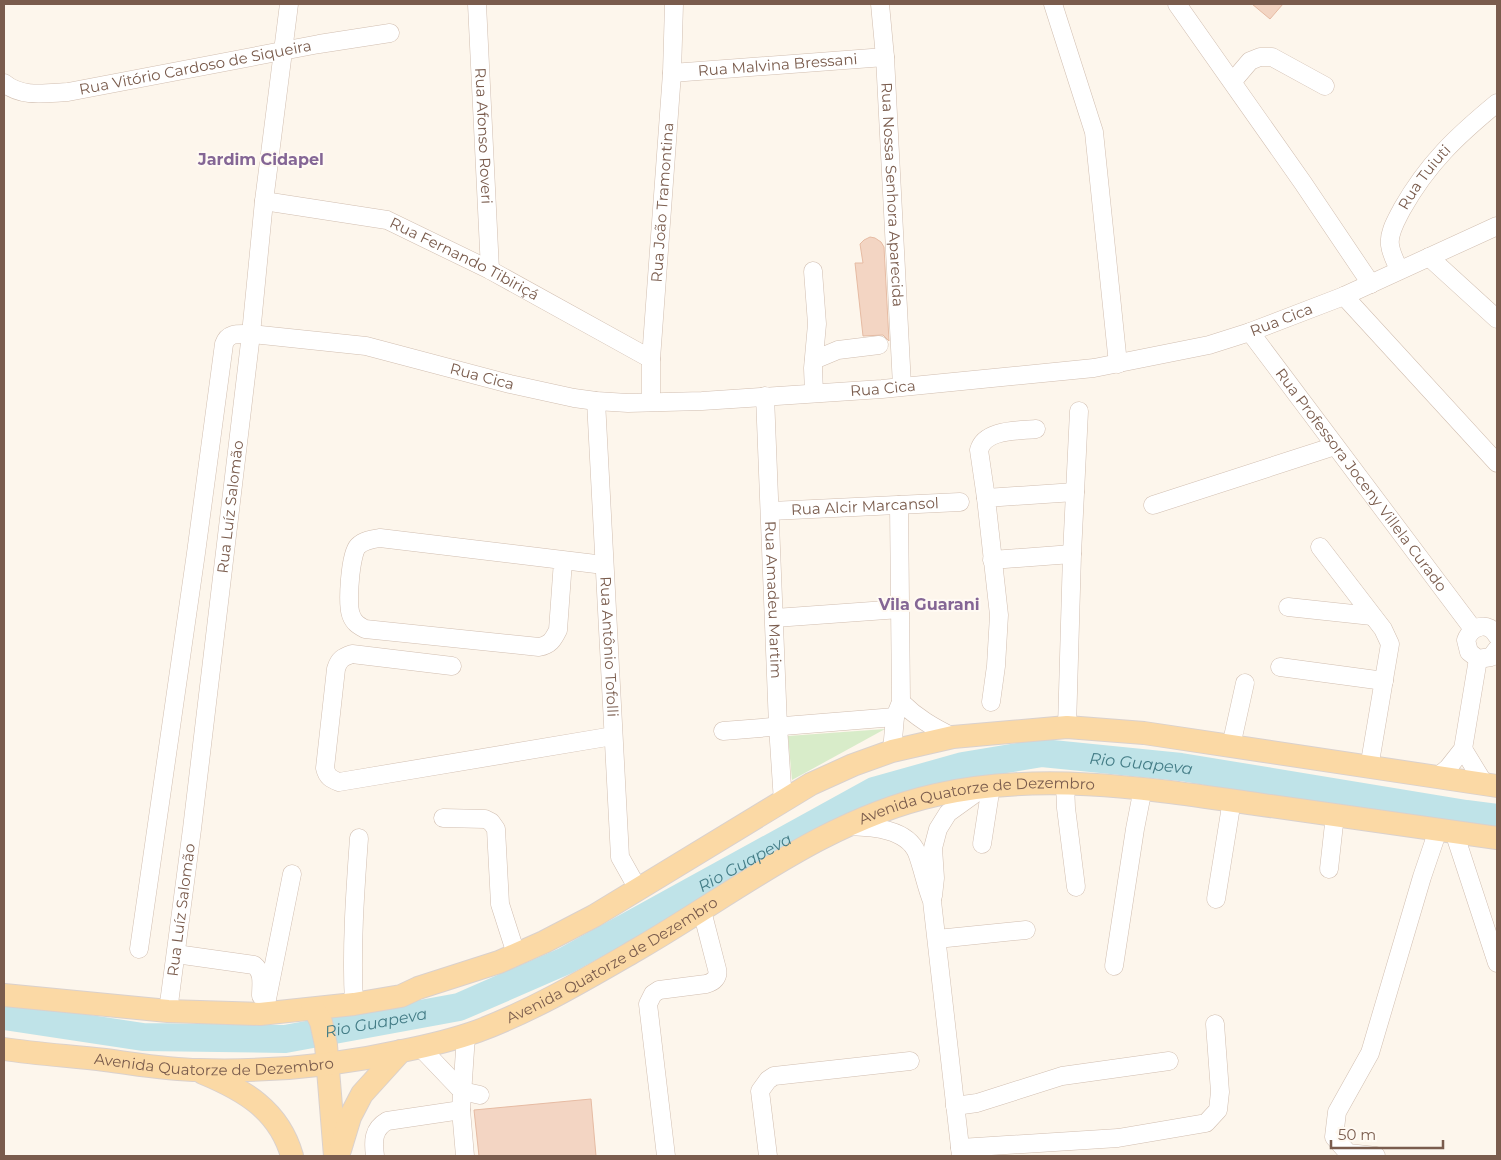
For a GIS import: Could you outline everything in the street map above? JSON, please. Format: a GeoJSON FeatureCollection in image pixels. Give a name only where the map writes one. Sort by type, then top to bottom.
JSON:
{"type":"FeatureCollection","features":[{"type":"Feature","properties":{"kind":"main road"},"geometry":{"type":"LineString","coordinates":[[4,995],[168,1011],[316,1016],[354,1004],[401,996],[418,988],[500,962],[594,916],[811,784],[853,765],[892,752],[953,737],[1067,727],[1144,733],[1491,786]]}},
{"type":"Feature","properties":{"kind":"main road","name":"Avenida Quatorze de Dezembro"},"geometry":{"type":"LineString","coordinates":[[4,1049],[198,1070],[290,1069],[327,1055],[362,1060],[466,1035],[527,1011],[639,949],[702,911],[757,874],[845,825],[875,813],[938,794],[988,786],[1065,783],[1143,788],[1497,838]]}},
{"type":"Feature","properties":{"kind":"main road"},"geometry":{"type":"LineString","coordinates":[[316,1016],[327,1055],[337,1156]]}},
{"type":"Feature","properties":{"kind":"main road"},"geometry":{"type":"LineString","coordinates":[[337,1156],[350,1117],[362,1094],[410,1049]]}},
{"type":"Feature","properties":{"kind":"main road"},"geometry":{"type":"LineString","coordinates":[[198,1070],[230,1084],[254,1099],[275,1122],[288,1141],[292,1156]]}},
{"type":"Feature","properties":{"kind":"street","name":"Rua Luíz Salomão"},"geometry":{"type":"LineString","coordinates":[[168,1011],[251,334],[264,201],[289,4]]}},
{"type":"Feature","properties":{"kind":"street","name":"Rua Afonso Roveri"},"geometry":{"type":"LineString","coordinates":[[477,4],[490,270]]}},
{"type":"Feature","properties":{"kind":"street","name":"Rua João Tramontina"},"geometry":{"type":"LineString","coordinates":[[651,402],[651,359],[672,73],[674,4]]}},
{"type":"Feature","properties":{"kind":"street","name":"Rua Nossa Senhora Aparecida"},"geometry":{"type":"LineString","coordinates":[[880,4],[885,57],[902,386]]}},
{"type":"Feature","properties":{"kind":"street"},"geometry":{"type":"LineString","coordinates":[[1053,4],[1094,132],[1118,364]]}},
{"type":"Feature","properties":{"kind":"street"},"geometry":{"type":"LineString","coordinates":[[1176,4],[1233,81],[1371,284]]}},
{"type":"Feature","properties":{"kind":"street","name":"Rua Vitório Cardoso de Siqueira"},"geometry":{"type":"LineString","coordinates":[[4,83],[20,92],[33,94],[68,92],[318,44],[390,33]]}},
{"type":"Feature","properties":{"kind":"street","name":"Rua Malvina Bressani"},"geometry":{"type":"LineString","coordinates":[[672,73],[885,57]]}},
{"type":"Feature","properties":{"kind":"street"},"geometry":{"type":"LineString","coordinates":[[1233,81],[1250,61],[1260,57],[1272,57],[1325,86]]}},
{"type":"Feature","properties":{"kind":"street","name":"Rua Tuiuti"},"geometry":{"type":"LineString","coordinates":[[1399,270],[1389,244],[1398,217],[1410,196],[1429,167],[1463,132],[1497,103]]}},
{"type":"Feature","properties":{"kind":"street","name":"Rua Fernando Tibiriçá"},"geometry":{"type":"LineString","coordinates":[[264,201],[387,220],[490,270],[651,359]]}},
{"type":"Feature","properties":{"kind":"street","name":"Rua Cica"},"geometry":{"type":"LineString","coordinates":[[139,949],[224,344],[226,339],[234,334],[251,334],[366,346],[510,384],[596,401],[651,402],[902,386],[1094,368],[1208,345],[1250,332],[1344,296],[1497,226]]}},
{"type":"Feature","properties":{"kind":"street"},"geometry":{"type":"LineString","coordinates":[[1429,257],[1497,318]]}},
{"type":"Feature","properties":{"kind":"street"},"geometry":{"type":"LineString","coordinates":[[813,271],[817,324],[814,393]]}},
{"type":"Feature","properties":{"kind":"street"},"geometry":{"type":"LineString","coordinates":[[1344,296],[1497,463]]}},
{"type":"Feature","properties":{"kind":"street","name":"Rua Professora Joceny Villela Curado"},"geometry":{"type":"LineString","coordinates":[[1250,332],[1473,630]]}},
{"type":"Feature","properties":{"kind":"street"},"geometry":{"type":"LineString","coordinates":[[814,360],[838,350],[879,345]]}},
{"type":"Feature","properties":{"kind":"street","name":"Rua Amadeu Martim"},"geometry":{"type":"LineString","coordinates":[[766,396],[778,726],[784,802]]}},
{"type":"Feature","properties":{"kind":"street","name":"Rua Antônio Tofolli"},"geometry":{"type":"LineString","coordinates":[[596,401],[620,857],[638,889]]}},
{"type":"Feature","properties":{"kind":"street"},"geometry":{"type":"LineString","coordinates":[[1067,727],[1072,554],[1079,410]]}},
{"type":"Feature","properties":{"kind":"street"},"geometry":{"type":"LineString","coordinates":[[991,702],[997,656],[999,615],[979,450],[985,440],[995,435],[1036,429]]}},
{"type":"Feature","properties":{"kind":"street"},"geometry":{"type":"LineString","coordinates":[[1153,505],[1335,446]]}},
{"type":"Feature","properties":{"kind":"street"},"geometry":{"type":"LineString","coordinates":[[986,498],[1075,492]]}},
{"type":"Feature","properties":{"kind":"street","name":"Rua Alcir Marcansol"},"geometry":{"type":"LineString","coordinates":[[771,511],[960,502]]}},
{"type":"Feature","properties":{"kind":"street"},"geometry":{"type":"LineString","coordinates":[[892,752],[898,710],[900,609],[899,505]]}},
{"type":"Feature","properties":{"kind":"street"},"geometry":{"type":"LineString","coordinates":[[564,561],[558,630],[554,639],[548,645],[539,647],[364,629],[356,625],[348,606],[354,550],[360,543],[380,538],[604,565]]}},
{"type":"Feature","properties":{"kind":"street"},"geometry":{"type":"LineString","coordinates":[[1320,547],[1388,637],[1390,644],[1369,768]]}},
{"type":"Feature","properties":{"kind":"street"},"geometry":{"type":"LineString","coordinates":[[992,560],[1072,554]]}},
{"type":"Feature","properties":{"kind":"street"},"geometry":{"type":"LineString","coordinates":[[1288,607],[1372,616]]}},
{"type":"Feature","properties":{"kind":"street"},"geometry":{"type":"LineString","coordinates":[[775,618],[900,609]]}},
{"type":"Feature","properties":{"kind":"street"},"geometry":{"type":"LineString","coordinates":[[1436,778],[1448,768],[1463,749],[1494,646],[1494,631],[1481,626],[1473,630],[1466,640],[1469,652],[1494,646]]}},
{"type":"Feature","properties":{"kind":"street"},"geometry":{"type":"LineString","coordinates":[[452,666],[352,654],[344,656],[338,661],[325,768],[327,775],[339,782],[613,736]]}},
{"type":"Feature","properties":{"kind":"street"},"geometry":{"type":"LineString","coordinates":[[1280,667],[1384,680]]}},
{"type":"Feature","properties":{"kind":"street"},"geometry":{"type":"LineString","coordinates":[[1231,746],[1245,683]]}},
{"type":"Feature","properties":{"kind":"street"},"geometry":{"type":"LineString","coordinates":[[723,731],[778,726],[898,710],[912,713],[926,723],[953,737]]}},
{"type":"Feature","properties":{"kind":"street"},"geometry":{"type":"LineString","coordinates":[[1463,749],[1491,786]]}},
{"type":"Feature","properties":{"kind":"street"},"geometry":{"type":"LineString","coordinates":[[1065,783],[1066,808],[1076,887]]}},
{"type":"Feature","properties":{"kind":"street"},"geometry":{"type":"LineString","coordinates":[[982,844],[988,786]]}},
{"type":"Feature","properties":{"kind":"street"},"geometry":{"type":"LineString","coordinates":[[932,902],[935,878],[933,848],[938,829],[948,813],[988,786]]}},
{"type":"Feature","properties":{"kind":"street"},"geometry":{"type":"LineString","coordinates":[[1114,966],[1143,788]]}},
{"type":"Feature","properties":{"kind":"street"},"geometry":{"type":"LineString","coordinates":[[1216,899],[1232,800]]}},
{"type":"Feature","properties":{"kind":"street"},"geometry":{"type":"LineString","coordinates":[[1329,869],[1335,815]]}},
{"type":"Feature","properties":{"kind":"street"},"geometry":{"type":"LineString","coordinates":[[443,818],[486,819],[492,822],[496,829],[500,904],[516,954]]}},
{"type":"Feature","properties":{"kind":"street"},"geometry":{"type":"LineString","coordinates":[[845,825],[889,830],[902,836],[916,851],[932,902],[961,1152],[1118,1138],[1206,1123],[1218,1110],[1220,1092],[1215,1024]]}},
{"type":"Feature","properties":{"kind":"street"},"geometry":{"type":"LineString","coordinates":[[1446,831],[1497,963]]}},
{"type":"Feature","properties":{"kind":"street"},"geometry":{"type":"LineString","coordinates":[[1376,1156],[1348,1154],[1334,1137],[1337,1112],[1370,1054],[1422,877],[1446,831]]}},
{"type":"Feature","properties":{"kind":"street"},"geometry":{"type":"LineString","coordinates":[[354,1004],[352,971],[359,838]]}},
{"type":"Feature","properties":{"kind":"street"},"geometry":{"type":"LineString","coordinates":[[262,1014],[292,874]]}},
{"type":"Feature","properties":{"kind":"street"},"geometry":{"type":"LineString","coordinates":[[666,1156],[648,1004],[653,994],[659,990],[706,984],[712,982],[717,976],[717,969],[702,911]]}},
{"type":"Feature","properties":{"kind":"street"},"geometry":{"type":"LineString","coordinates":[[937,939],[1026,930]]}},
{"type":"Feature","properties":{"kind":"street"},"geometry":{"type":"LineString","coordinates":[[176,954],[254,966],[259,969],[261,976],[262,1014]]}},
{"type":"Feature","properties":{"kind":"street"},"geometry":{"type":"LineString","coordinates":[[465,1156],[461,1110],[466,1035]]}},
{"type":"Feature","properties":{"kind":"street"},"geometry":{"type":"LineString","coordinates":[[410,1049],[462,1091],[480,1094]]}},
{"type":"Feature","properties":{"kind":"street"},"geometry":{"type":"LineString","coordinates":[[955,1106],[977,1102],[1062,1076],[1169,1060]]}},
{"type":"Feature","properties":{"kind":"street"},"geometry":{"type":"LineString","coordinates":[[768,1156],[760,1091],[768,1080],[774,1076],[910,1061]]}},
{"type":"Feature","properties":{"kind":"street"},"geometry":{"type":"LineString","coordinates":[[374,1156],[373,1142],[375,1133],[387,1121],[461,1110]]}},
{"type":"Feature","properties":{"kind":"green space"},"geometry":{"type":"Polygon","coordinates":[[[885,729],[792,780],[788,736],[885,729]]]}},
{"type":"Feature","properties":{"kind":"building"},"geometry":{"type":"Polygon","coordinates":[[[1252,4],[1283,4],[1270,19],[1252,4]]]}},
{"type":"Feature","properties":{"kind":"building"},"geometry":{"type":"Polygon","coordinates":[[[870,237],[881,242],[884,247],[889,341],[883,335],[863,336],[855,263],[863,263],[860,244],[870,237]]]}},
{"type":"Feature","properties":{"kind":"building"},"geometry":{"type":"Polygon","coordinates":[[[591,1099],[596,1156],[479,1156],[474,1110],[591,1099]]]}},
{"type":"Feature","properties":{"kind":"waterway","name":"Rio Guapeva"},"geometry":{"type":"LineString","coordinates":[[4,1016],[143,1037],[285,1039],[459,1007],[565,961],[874,791],[963,766],[1042,753],[1181,767],[1497,818]]}},
{"type":"Feature","properties":{"kind":"district","name":"Jardim Cidapel"},"geometry":{"type":"Point","coordinates":[261,159]}},
{"type":"Feature","properties":{"kind":"district","name":"Vila Guarani"},"geometry":{"type":"Point","coordinates":[929,604]}}]}
